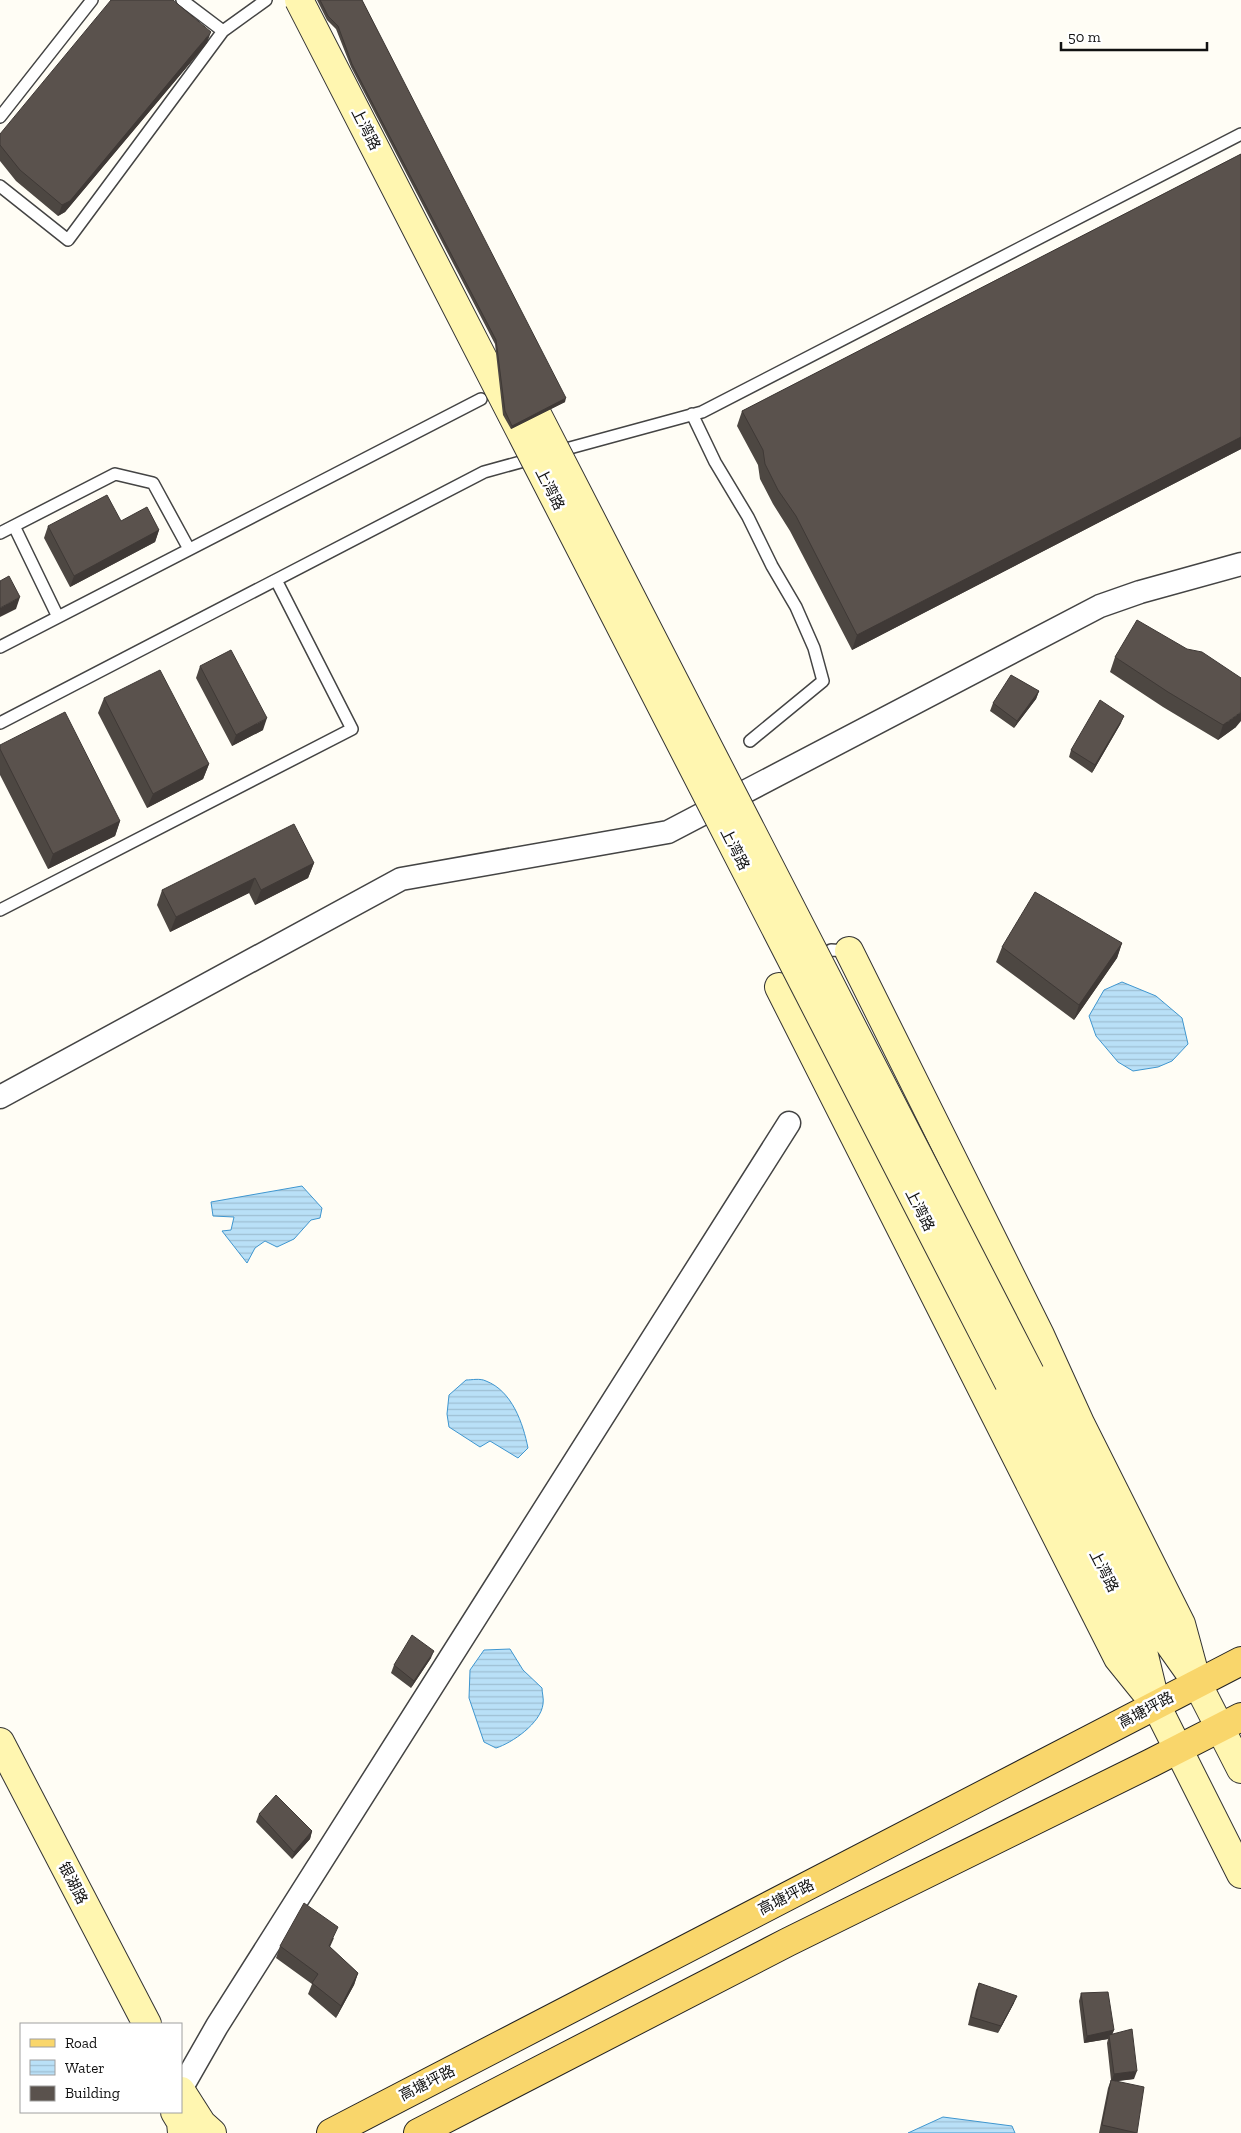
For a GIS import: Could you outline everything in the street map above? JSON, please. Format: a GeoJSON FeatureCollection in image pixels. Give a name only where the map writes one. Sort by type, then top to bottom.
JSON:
{"type":"FeatureCollection","features":[{"type":"Feature","properties":{"kind":"main road","name":"上湾路"},"geometry":{"type":"LineString","coordinates":[[299,0],[1019,1378],[1163,1635],[1197,1684],[1230,1722],[1241,1769]]}},
{"type":"Feature","properties":{"kind":"main road","name":"上湾路"},"geometry":{"type":"LineString","coordinates":[[325,0],[1019,1378],[1142,1647],[1156,1705]]}},
{"type":"Feature","properties":{"kind":"main road","name":"上湾路"},"geometry":{"type":"LineString","coordinates":[[849,951],[1040,1335],[1080,1423],[1181,1624],[1197,1684]]}},
{"type":"Feature","properties":{"kind":"main road","name":"上湾路"},"geometry":{"type":"LineString","coordinates":[[779,987],[1118,1658],[1156,1705],[1241,1874]]}},
{"type":"Feature","properties":{"kind":"main road","name":"高塘坪路"},"geometry":{"type":"LineString","coordinates":[[331,2133],[1241,1660]]}},
{"type":"Feature","properties":{"kind":"main road"},"geometry":{"type":"LineString","coordinates":[[418,2133],[788,1942],[1230,1722]]}},
{"type":"Feature","properties":{"kind":"main road","name":"银湖路"},"geometry":{"type":"LineString","coordinates":[[0,1742],[146,2023]]}},
{"type":"Feature","properties":{"kind":"main road","name":"银湖路"},"geometry":{"type":"LineString","coordinates":[[0,1774],[129,2023]]}},
{"type":"Feature","properties":{"kind":"main road"},"geometry":{"type":"LineString","coordinates":[[182,2092],[190,2109],[212,2133]]}},
{"type":"Feature","properties":{"kind":"main road"},"geometry":{"type":"LineString","coordinates":[[176,2113],[181,2122],[182,2133]]}},
{"type":"Feature","properties":{"kind":"street"},"geometry":{"type":"LineString","coordinates":[[0,1097],[401,879],[668,832],[1100,606],[1140,592],[1241,564]]}},
{"type":"Feature","properties":{"kind":"street"},"geometry":{"type":"LineString","coordinates":[[182,2088],[217,2026],[790,1123]]}},
{"type":"Feature","properties":{"kind":"lane"},"geometry":{"type":"LineString","coordinates":[[0,117],[92,0]]}},
{"type":"Feature","properties":{"kind":"lane"},"geometry":{"type":"LineString","coordinates":[[182,0],[223,31]]}},
{"type":"Feature","properties":{"kind":"lane"},"geometry":{"type":"LineString","coordinates":[[0,186],[68,240],[223,31],[266,0]]}},
{"type":"Feature","properties":{"kind":"lane"},"geometry":{"type":"LineString","coordinates":[[0,724],[484,472],[702,412],[1241,134]]}},
{"type":"Feature","properties":{"kind":"lane"},"geometry":{"type":"LineString","coordinates":[[0,647],[481,398]]}},
{"type":"Feature","properties":{"kind":"lane"},"geometry":{"type":"LineString","coordinates":[[692,414],[715,462],[748,517],[772,566],[796,607],[814,648],[823,681],[750,741]]}},
{"type":"Feature","properties":{"kind":"lane"},"geometry":{"type":"LineString","coordinates":[[0,533],[115,474],[153,483],[189,549]]}},
{"type":"Feature","properties":{"kind":"lane"},"geometry":{"type":"LineString","coordinates":[[14,526],[58,616]]}},
{"type":"Feature","properties":{"kind":"lane"},"geometry":{"type":"LineString","coordinates":[[0,910],[352,729],[276,580]]}},
{"type":"Feature","properties":{"kind":"lane"},"geometry":{"type":"LineString","coordinates":[[779,987],[782,976],[831,950],[849,951]]}},
{"type":"Feature","properties":{"kind":"water"},"geometry":{"type":"Polygon","coordinates":[[[1122,982],[1156,996],[1182,1018],[1188,1044],[1172,1061],[1158,1067],[1133,1071],[1118,1062],[1096,1036],[1089,1016],[1104,990],[1122,982]]]}},
{"type":"Feature","properties":{"kind":"water"},"geometry":{"type":"Polygon","coordinates":[[[302,1186],[322,1208],[320,1218],[311,1220],[294,1239],[277,1247],[265,1241],[255,1248],[247,1263],[222,1231],[231,1230],[234,1217],[213,1216],[211,1202],[302,1186]]]}},
{"type":"Feature","properties":{"kind":"water"},"geometry":{"type":"Polygon","coordinates":[[[466,1380],[484,1380],[495,1386],[503,1392],[515,1409],[523,1428],[528,1448],[518,1458],[490,1441],[480,1447],[449,1427],[447,1414],[449,1395],[466,1380]]]}},
{"type":"Feature","properties":{"kind":"water"},"geometry":{"type":"Polygon","coordinates":[[[510,1649],[523,1670],[542,1688],[543,1704],[537,1718],[525,1731],[510,1742],[496,1748],[484,1742],[469,1698],[470,1670],[484,1650],[510,1649]]]}},
{"type":"Feature","properties":{"kind":"water"},"geometry":{"type":"Polygon","coordinates":[[[943,2117],[1012,2126],[1015,2133],[908,2133],[943,2117]]]}},
{"type":"Feature","properties":{"kind":"building"},"geometry":{"type":"Polygon","coordinates":[[[111,0],[173,0],[211,32],[70,201],[62,205],[20,170],[0,145],[0,134],[111,0]]]}},
{"type":"Feature","properties":{"kind":"building"},"geometry":{"type":"Polygon","coordinates":[[[320,0],[362,0],[566,398],[512,426],[505,411],[496,340],[352,64],[338,26],[328,16],[320,0]]]}},
{"type":"Feature","properties":{"kind":"building"},"geometry":{"type":"Polygon","coordinates":[[[1241,154],[1241,437],[857,635],[796,516],[778,490],[765,464],[763,450],[742,411],[1241,154]]]}},
{"type":"Feature","properties":{"kind":"building"},"geometry":{"type":"Polygon","coordinates":[[[107,495],[121,521],[147,507],[159,530],[74,576],[48,526],[107,495]]]}},
{"type":"Feature","properties":{"kind":"building"},"geometry":{"type":"Polygon","coordinates":[[[9,576],[20,597],[0,608],[0,581],[9,576]]]}},
{"type":"Feature","properties":{"kind":"building"},"geometry":{"type":"Polygon","coordinates":[[[1137,620],[1187,649],[1202,652],[1241,678],[1241,712],[1223,725],[1115,657],[1137,620]]]}},
{"type":"Feature","properties":{"kind":"building"},"geometry":{"type":"Polygon","coordinates":[[[231,650],[267,718],[236,735],[200,666],[231,650]]]}},
{"type":"Feature","properties":{"kind":"building"},"geometry":{"type":"Polygon","coordinates":[[[160,670],[209,764],[153,794],[104,698],[160,670]]]}},
{"type":"Feature","properties":{"kind":"building"},"geometry":{"type":"Polygon","coordinates":[[[1011,675],[1039,691],[1017,721],[993,703],[1011,675]]]}},
{"type":"Feature","properties":{"kind":"building"},"geometry":{"type":"Polygon","coordinates":[[[1100,700],[1124,716],[1095,765],[1071,750],[1100,700]]]}},
{"type":"Feature","properties":{"kind":"building"},"geometry":{"type":"Polygon","coordinates":[[[65,712],[120,821],[53,854],[0,749],[0,745],[65,712]]]}},
{"type":"Feature","properties":{"kind":"building"},"geometry":{"type":"Polygon","coordinates":[[[294,824],[314,863],[261,890],[255,878],[176,917],[162,890],[294,824]]]}},
{"type":"Feature","properties":{"kind":"building"},"geometry":{"type":"Polygon","coordinates":[[[1035,892],[1122,943],[1079,1005],[1002,947],[1035,892]]]}},
{"type":"Feature","properties":{"kind":"building"},"geometry":{"type":"Polygon","coordinates":[[[412,1635],[434,1651],[414,1681],[394,1665],[412,1635]]]}},
{"type":"Feature","properties":{"kind":"building"},"geometry":{"type":"Polygon","coordinates":[[[276,1795],[312,1831],[294,1852],[259,1814],[276,1795]]]}},
{"type":"Feature","properties":{"kind":"building"},"geometry":{"type":"Polygon","coordinates":[[[304,1903],[338,1927],[329,1946],[358,1973],[341,2006],[312,1983],[318,1974],[280,1946],[304,1903]]]}},
{"type":"Feature","properties":{"kind":"building"},"geometry":{"type":"Polygon","coordinates":[[[979,1983],[1017,1996],[1001,2026],[971,2017],[979,1983]]]}},
{"type":"Feature","properties":{"kind":"building"},"geometry":{"type":"Polygon","coordinates":[[[1108,1992],[1114,2030],[1087,2036],[1081,1993],[1108,1992]]]}},
{"type":"Feature","properties":{"kind":"building"},"geometry":{"type":"Polygon","coordinates":[[[1132,2029],[1137,2071],[1114,2074],[1109,2035],[1132,2029]]]}},
{"type":"Feature","properties":{"kind":"building"},"geometry":{"type":"Polygon","coordinates":[[[1111,2080],[1144,2087],[1137,2133],[1102,2125],[1111,2080]]]}}]}
